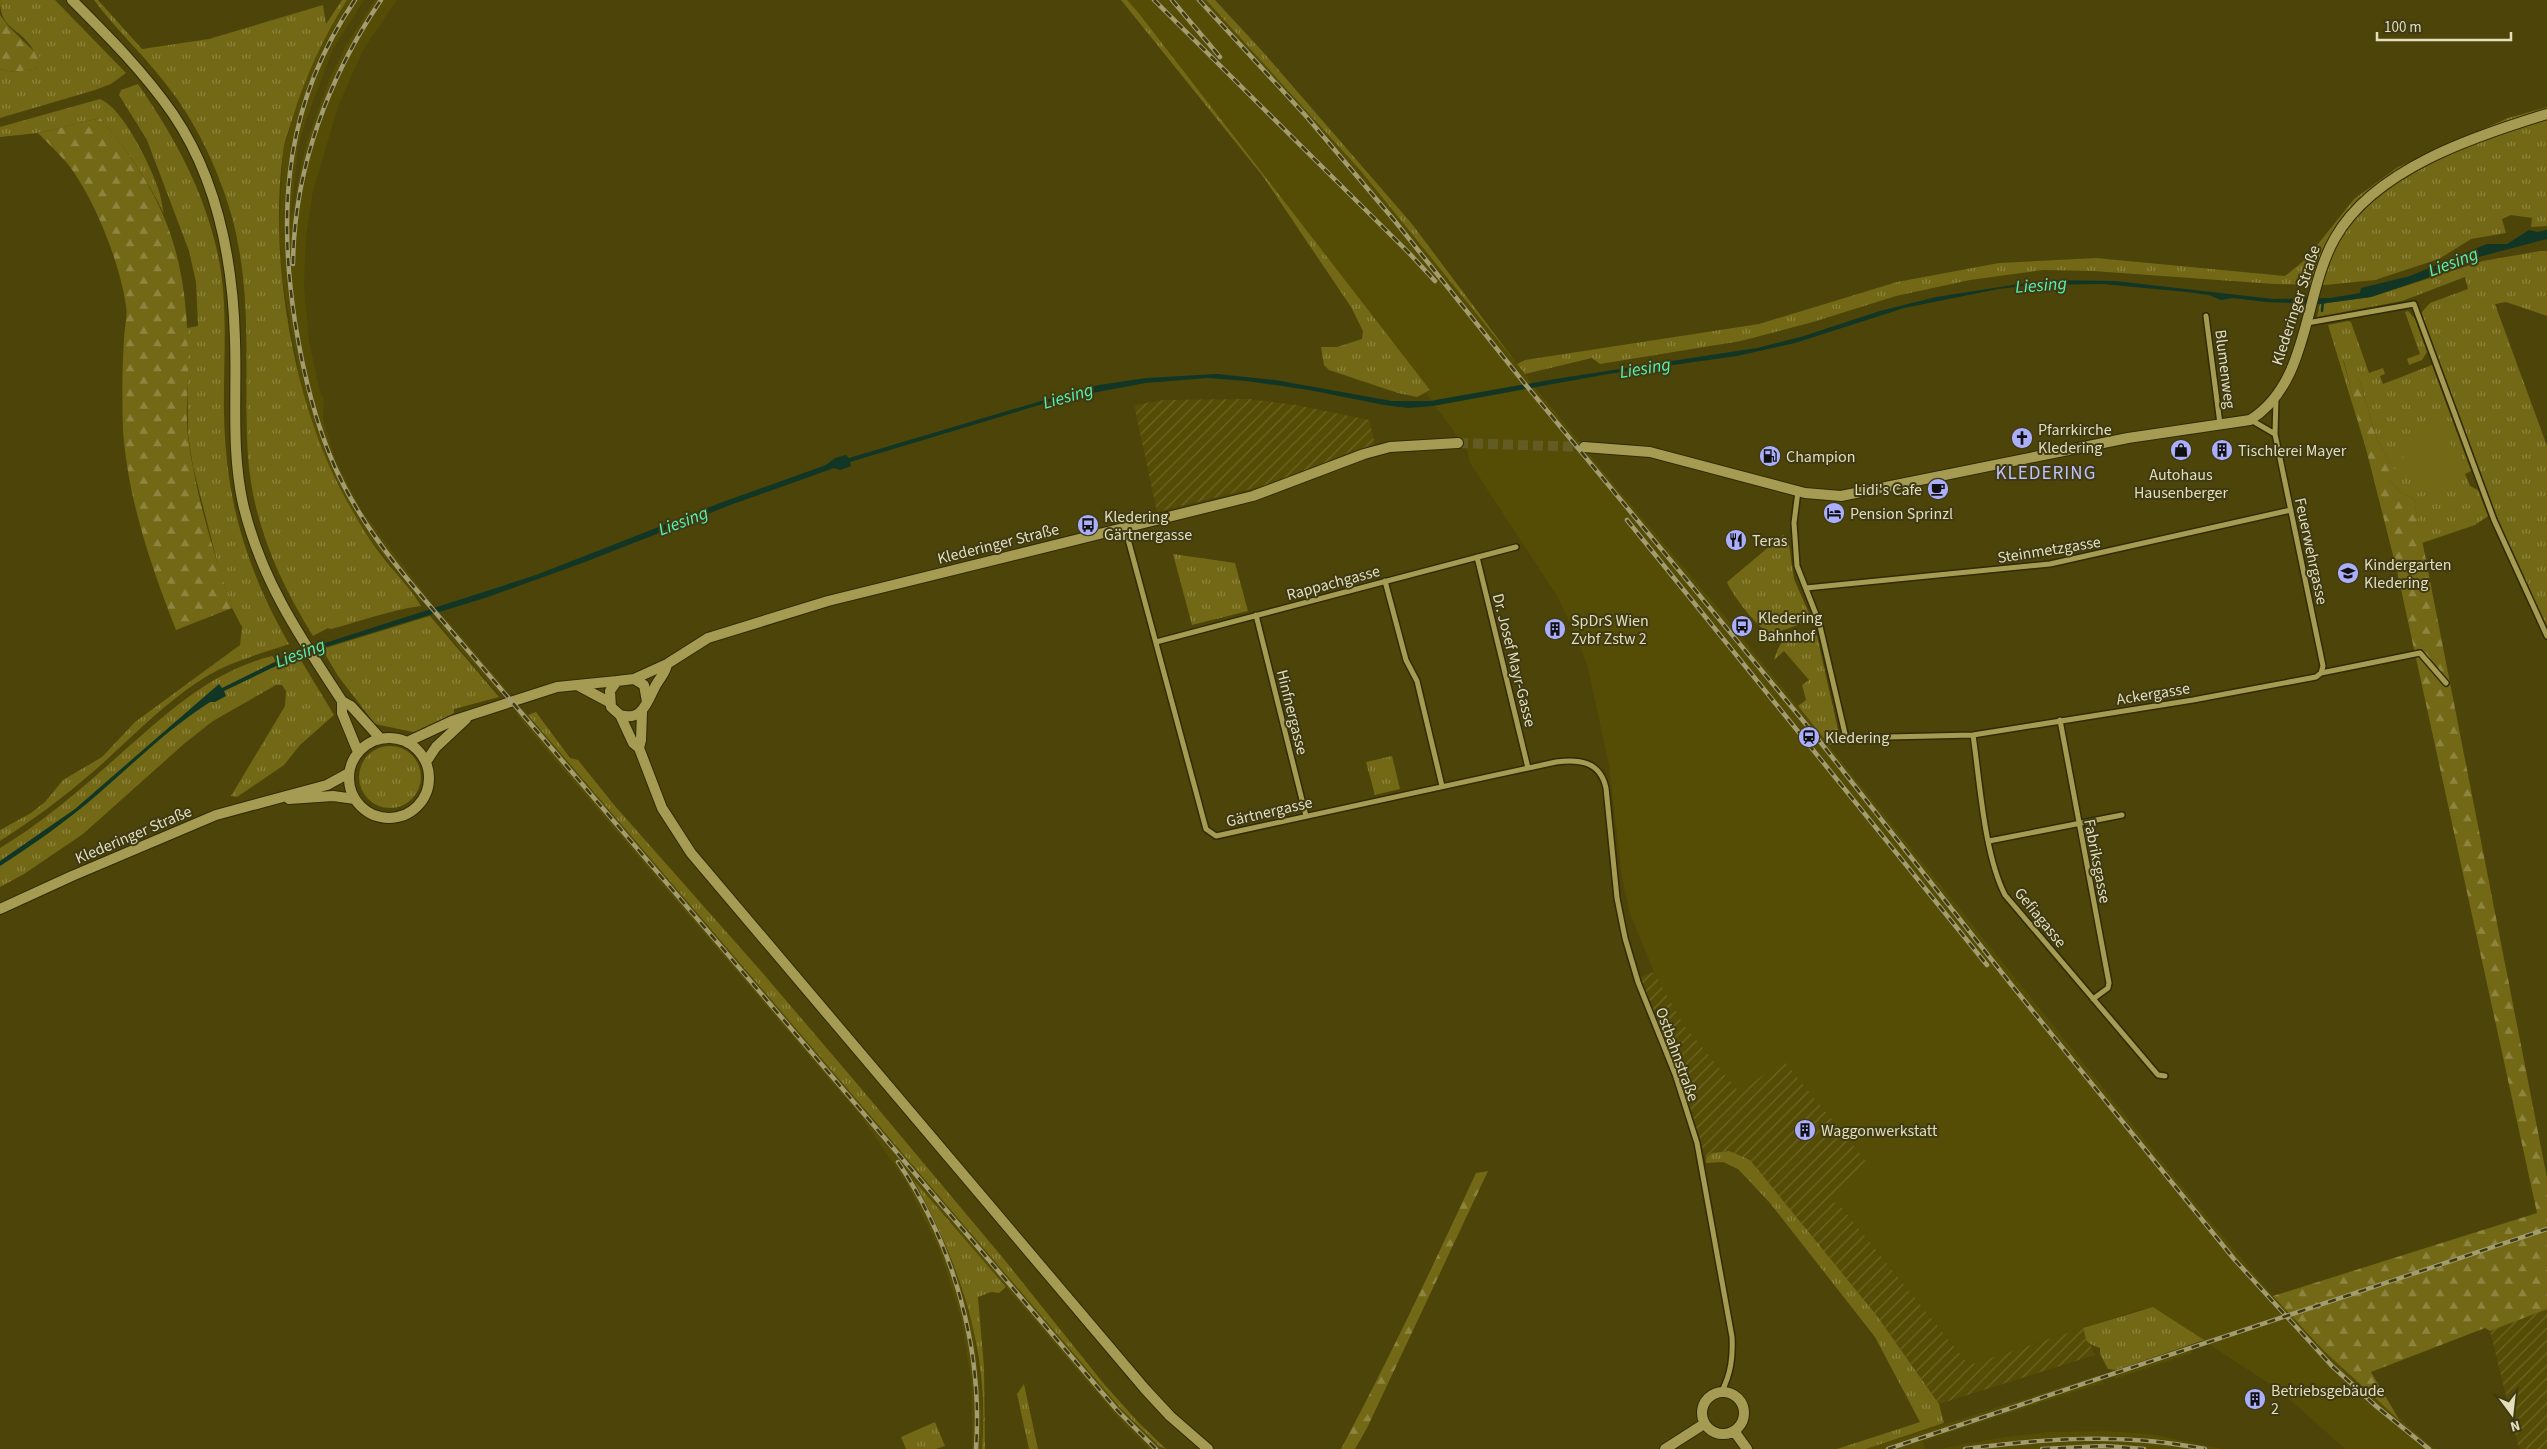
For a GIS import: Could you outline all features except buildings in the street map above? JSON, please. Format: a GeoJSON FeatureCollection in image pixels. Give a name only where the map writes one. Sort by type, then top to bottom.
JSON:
{"type":"FeatureCollection","features":[{"type":"Feature","properties":{"kind":"main road"},"geometry":{"type":"LineString","coordinates":[[72,0],[114,41],[174,116],[196,156],[214,199],[226,243],[234,296],[234,426],[243,502],[264,571],[298,634],[342,701],[351,706],[380,738]]}},
{"type":"Feature","properties":{"kind":"main road","name":"Klederinger Straße"},"geometry":{"type":"LineString","coordinates":[[1584,447],[1650,452],[1798,491],[1821,496],[1841,496],[2128,438],[2220,426],[2250,420],[2264,411],[2276,398],[2290,373],[2327,254],[2339,232],[2356,209],[2376,191],[2421,164],[2450,150],[2547,114]]}},
{"type":"Feature","properties":{"kind":"main road","name":"Klederinger Straße"},"geometry":{"type":"LineString","coordinates":[[634,679],[667,664],[708,638],[828,601],[1253,496],[1364,454],[1390,447],[1458,443]]}},
{"type":"Feature","properties":{"kind":"main road"},"geometry":{"type":"LineString","coordinates":[[639,748],[642,712],[667,670],[667,664]]}},
{"type":"Feature","properties":{"kind":"main road"},"geometry":{"type":"LineString","coordinates":[[407,742],[452,721],[557,687],[634,679],[644,685],[648,702]]}},
{"type":"Feature","properties":{"kind":"main road"},"geometry":{"type":"LineString","coordinates":[[609,702],[610,691],[617,682]]}},
{"type":"Feature","properties":{"kind":"main road"},"geometry":{"type":"LineString","coordinates":[[579,686],[609,702],[620,715],[633,743],[639,748],[662,808],[674,829],[709,876],[1145,1389],[1170,1416],[1208,1449]]}},
{"type":"Feature","properties":{"kind":"main road"},"geometry":{"type":"LineString","coordinates":[[342,701],[342,713],[358,752]]}},
{"type":"Feature","properties":{"kind":"main road"},"geometry":{"type":"LineString","coordinates":[[620,715],[631,717],[642,712]]}},
{"type":"Feature","properties":{"kind":"main road"},"geometry":{"type":"LineString","coordinates":[[426,762],[436,747],[468,717]]}},
{"type":"Feature","properties":{"kind":"main road"},"geometry":{"type":"LineString","coordinates":[[380,738],[397,738],[407,742],[415,747],[426,762],[430,775],[428,788],[423,800],[408,813],[395,817],[382,817],[368,812],[355,799],[349,785],[349,773],[358,752],[368,743],[380,738]]}},
{"type":"Feature","properties":{"kind":"main road","name":"Klederinger Straße"},"geometry":{"type":"LineString","coordinates":[[0,909],[162,836],[216,815],[327,785],[349,773]]}},
{"type":"Feature","properties":{"kind":"main road","name":"Klederinger Straße"},"geometry":{"type":"LineString","coordinates":[[283,798],[333,796],[355,799]]}},
{"type":"Feature","properties":{"kind":"main road"},"geometry":{"type":"LineString","coordinates":[[1722,1391],[1736,1396],[1743,1407],[1742,1420],[1734,1431],[1721,1434],[1714,1433],[1704,1424],[1702,1417],[1704,1403],[1708,1397],[1722,1391]]}},
{"type":"Feature","properties":{"kind":"main road"},"geometry":{"type":"LineString","coordinates":[[1665,1449],[1704,1424]]}},
{"type":"Feature","properties":{"kind":"main road"},"geometry":{"type":"LineString","coordinates":[[1734,1431],[1747,1449]]}},
{"type":"Feature","properties":{"kind":"street"},"geometry":{"type":"LineString","coordinates":[[2308,320],[2414,304],[2494,520],[2547,636]]}},
{"type":"Feature","properties":{"kind":"street","name":"Blumenweg"},"geometry":{"type":"LineString","coordinates":[[2206,316],[2220,426]]}},
{"type":"Feature","properties":{"kind":"street","name":"Feuerwehrgasse"},"geometry":{"type":"LineString","coordinates":[[2276,398],[2275,434],[2323,666],[2321,673]]}},
{"type":"Feature","properties":{"kind":"street"},"geometry":{"type":"LineString","coordinates":[[2250,420],[2275,434]]}},
{"type":"Feature","properties":{"kind":"street"},"geometry":{"type":"LineString","coordinates":[[1798,491],[1794,538],[1797,566],[1806,588]]}},
{"type":"Feature","properties":{"kind":"street","name":"Steinmetzgasse"},"geometry":{"type":"LineString","coordinates":[[1806,588],[2050,564],[2291,510]]}},
{"type":"Feature","properties":{"kind":"street","name":"Gärtnergasse"},"geometry":{"type":"LineString","coordinates":[[1125,528],[1206,829],[1216,836],[1556,762]]}},
{"type":"Feature","properties":{"kind":"street","name":"Rappachgasse"},"geometry":{"type":"LineString","coordinates":[[1156,642],[1516,547]]}},
{"type":"Feature","properties":{"kind":"street","name":"Dr. Josef Mayr-Gasse"},"geometry":{"type":"LineString","coordinates":[[1477,558],[1528,768]]}},
{"type":"Feature","properties":{"kind":"street"},"geometry":{"type":"LineString","coordinates":[[1384,581],[1406,660],[1417,681],[1442,786]]}},
{"type":"Feature","properties":{"kind":"street","name":"Ackergasse"},"geometry":{"type":"LineString","coordinates":[[1806,588],[1819,622],[1846,738],[1973,735],[2193,700],[2316,677],[2321,673],[2420,653],[2446,683]]}},
{"type":"Feature","properties":{"kind":"street","name":"Hinfnergasse"},"geometry":{"type":"LineString","coordinates":[[1256,615],[1306,816]]}},
{"type":"Feature","properties":{"kind":"street","name":"Fabriksgasse"},"geometry":{"type":"LineString","coordinates":[[2060,720],[2109,983],[2108,988],[2093,999]]}},
{"type":"Feature","properties":{"kind":"street","name":"Gefiagasse"},"geometry":{"type":"LineString","coordinates":[[1973,735],[1989,841],[1997,878],[2005,895],[2158,1075],[2165,1076]]}},
{"type":"Feature","properties":{"kind":"street","name":"Ostbahnstraße"},"geometry":{"type":"LineString","coordinates":[[1556,762],[1573,760],[1584,762],[1597,769],[1604,780],[1617,898],[1625,938],[1638,982],[1674,1074],[1697,1143],[1732,1337],[1733,1354],[1730,1375],[1722,1391]]}},
{"type":"Feature","properties":{"kind":"street"},"geometry":{"type":"LineString","coordinates":[[1989,841],[2122,815]]}},
{"type":"Feature","properties":{"kind":"shaded area"},"geometry":{"type":"Polygon","coordinates":[[[347,0],[364,0],[333,49],[306,120],[298,148],[291,217],[306,143],[329,80],[346,45],[375,0],[397,0],[363,50],[338,107],[313,191],[306,237],[304,286],[309,340],[319,388],[324,400],[323,420],[336,461],[360,508],[427,597],[421,602],[372,542],[353,513],[328,465],[311,421],[301,385],[283,284],[279,230],[283,151],[303,84],[327,33],[347,0]]]}},
{"type":"Feature","properties":{"kind":"shaded area"},"geometry":{"type":"Polygon","coordinates":[[[1127,0],[1206,0],[1272,72],[1360,170],[1603,471],[1729,621],[2198,1206],[2273,1296],[2324,1351],[2359,1384],[2435,1449],[2345,1449],[2279,1390],[2153,1308],[2139,1310],[1969,1365],[1840,1205],[1827,1200],[1683,1024],[1654,972],[1630,914],[1622,878],[1609,765],[1587,664],[1571,624],[1557,596],[1470,463],[1467,450],[1426,393],[1430,390],[1127,0]]]}},
{"type":"Feature","properties":{"kind":"shaded area"},"geometry":{"type":"Polygon","coordinates":[[[1249,399],[1296,405],[1369,420],[1375,445],[1352,451],[1283,481],[1157,512],[1134,405],[1164,400],[1249,399]]]}},
{"type":"Feature","properties":{"kind":"shaded area"},"geometry":{"type":"Polygon","coordinates":[[[448,621],[506,689],[499,694],[441,627],[448,621]]]}},
{"type":"Feature","properties":{"kind":"shaded area"},"geometry":{"type":"Polygon","coordinates":[[[523,709],[1121,1409],[1162,1449],[1149,1449],[1120,1420],[915,1181],[951,1252],[974,1331],[983,1413],[982,1449],[972,1449],[971,1380],[961,1318],[939,1249],[906,1182],[860,1115],[524,724],[517,715],[523,709]]]}},
{"type":"Feature","properties":{"kind":"shaded area"},"geometry":{"type":"Polygon","coordinates":[[[1654,972],[1683,1024],[1740,1093],[1783,1060],[1869,1165],[1827,1200],[1839,1204],[1969,1365],[2083,1328],[2095,1355],[1939,1404],[1877,1316],[1729,1151],[1712,1153],[1706,1158],[1678,1072],[1639,977],[1654,972]]]}},
{"type":"Feature","properties":{"kind":"shaded area"},"geometry":{"type":"Polygon","coordinates":[[[2547,1309],[2547,1449],[2519,1449],[2490,1331],[2547,1309]]]}},
{"type":"Feature","properties":{"kind":"shaded area"},"geometry":{"type":"Polygon","coordinates":[[[2186,1345],[2193,1353],[2115,1379],[2110,1369],[2116,1369],[2186,1345]]]}},
{"type":"Feature","properties":{"kind":"shaded area"},"geometry":{"type":"Polygon","coordinates":[[[2099,1375],[2105,1385],[2099,1384],[1923,1441],[1925,1449],[1866,1449],[2099,1375]]]}},
{"type":"Feature","properties":{"kind":"shaded area"},"geometry":{"type":"Polygon","coordinates":[[[2106,1431],[2151,1434],[2223,1449],[1939,1449],[2005,1437],[2050,1432],[2106,1431]]]}},
{"type":"Feature","properties":{"kind":"green space"},"geometry":{"type":"Polygon","coordinates":[[[0,0],[55,0],[126,73],[111,84],[95,90],[0,118],[0,69],[15,72],[38,68],[32,48],[3,17],[0,0]]]}},
{"type":"Feature","properties":{"kind":"green space"},"geometry":{"type":"Polygon","coordinates":[[[94,0],[98,0],[142,49],[209,39],[323,5],[326,24],[342,0],[347,0],[322,43],[297,104],[284,145],[279,193],[282,280],[297,368],[323,451],[340,488],[364,531],[421,606],[387,613],[331,629],[328,628],[313,636],[289,594],[262,528],[255,505],[251,481],[248,457],[243,278],[239,248],[227,201],[208,152],[182,106],[153,68],[94,0]]]}},
{"type":"Feature","properties":{"kind":"green space"},"geometry":{"type":"Polygon","coordinates":[[[1121,0],[1127,0],[1137,11],[1430,390],[1417,397],[1398,393],[1329,370],[1324,365],[1321,347],[1337,347],[1362,339],[1363,331],[1351,307],[1262,175],[1121,0]]]}},
{"type":"Feature","properties":{"kind":"green space"},"geometry":{"type":"Polygon","coordinates":[[[1206,0],[1215,0],[1264,53],[1412,224],[1517,364],[1360,170],[1206,0]]]}},
{"type":"Feature","properties":{"kind":"green space"},"geometry":{"type":"Polygon","coordinates":[[[0,15],[9,27],[43,60],[39,68],[15,72],[0,69],[0,15]]]}},
{"type":"Feature","properties":{"kind":"green space"},"geometry":{"type":"Polygon","coordinates":[[[138,84],[164,124],[187,165],[205,208],[212,231],[218,255],[223,294],[225,334],[224,414],[229,476],[234,505],[250,561],[274,616],[289,644],[235,662],[184,691],[71,790],[0,841],[0,830],[31,813],[45,802],[63,780],[102,757],[135,722],[240,645],[242,627],[232,608],[219,569],[193,467],[188,434],[187,328],[198,326],[196,282],[189,251],[147,140],[119,95],[121,90],[138,84]]]}},
{"type":"Feature","properties":{"kind":"green space"},"geometry":{"type":"Polygon","coordinates":[[[100,99],[109,104],[118,113],[135,138],[154,178],[164,214],[135,164],[100,118],[38,133],[0,137],[0,127],[100,99]]]}},
{"type":"Feature","properties":{"kind":"green space"},"geometry":{"type":"Polygon","coordinates":[[[2547,107],[2547,226],[2531,227],[2532,218],[2511,215],[2502,219],[2506,233],[2471,239],[2439,259],[2375,280],[2325,285],[2274,284],[2093,271],[2043,270],[1970,280],[1896,296],[1813,322],[1741,341],[1600,364],[1592,358],[1525,374],[1517,364],[1525,360],[1759,324],[1897,282],[1999,263],[2096,258],[2285,276],[2306,259],[2354,199],[2398,167],[2508,118],[2547,107]]]}},
{"type":"Feature","properties":{"kind":"green space"},"geometry":{"type":"Polygon","coordinates":[[[100,118],[123,146],[157,201],[177,257],[187,320],[187,426],[191,458],[206,523],[232,608],[176,630],[142,532],[130,482],[123,430],[122,385],[126,310],[118,270],[104,231],[87,194],[67,163],[38,133],[100,118]]]}},
{"type":"Feature","properties":{"kind":"green space"},"geometry":{"type":"Polygon","coordinates":[[[2547,251],[2547,316],[2506,302],[2495,304],[2547,446],[2547,636],[2516,568],[2421,313],[2430,303],[2468,289],[2465,277],[2402,301],[2317,317],[2320,304],[2371,297],[2483,261],[2547,251]]]}},
{"type":"Feature","properties":{"kind":"green space"},"geometry":{"type":"Polygon","coordinates":[[[2408,311],[2415,319],[2427,352],[2422,360],[2409,365],[2407,359],[2420,354],[2405,312],[2408,311]]]}},
{"type":"Feature","properties":{"kind":"green space"},"geometry":{"type":"Polygon","coordinates":[[[2351,322],[2369,373],[2383,368],[2385,374],[2380,376],[2383,384],[2432,365],[2471,471],[2465,474],[2470,486],[2478,490],[2488,516],[2475,525],[2422,543],[2414,499],[2400,492],[2389,480],[2397,474],[2377,440],[2360,382],[2343,360],[2376,481],[2328,325],[2351,322]]]}},
{"type":"Feature","properties":{"kind":"green space"},"geometry":{"type":"Polygon","coordinates":[[[2343,358],[2360,382],[2377,440],[2398,475],[2389,480],[2400,492],[2414,499],[2547,1178],[2547,1309],[2490,1331],[2485,1328],[2371,1372],[2400,1421],[2324,1351],[2273,1296],[2537,1213],[2397,571],[2343,358]]]}},
{"type":"Feature","properties":{"kind":"green space"},"geometry":{"type":"Polygon","coordinates":[[[2442,422],[2463,475],[2417,493],[2396,439],[2442,422]]]}},
{"type":"Feature","properties":{"kind":"green space"},"geometry":{"type":"Polygon","coordinates":[[[1783,535],[1788,538],[1794,579],[1811,618],[1789,628],[1770,632],[1759,626],[1739,602],[1727,582],[1783,535]]]}},
{"type":"Feature","properties":{"kind":"green space"},"geometry":{"type":"Polygon","coordinates":[[[1173,554],[1235,563],[1248,611],[1192,625],[1173,554]]]}},
{"type":"Feature","properties":{"kind":"green space"},"geometry":{"type":"Polygon","coordinates":[[[430,616],[499,697],[454,709],[454,713],[419,731],[413,732],[375,724],[338,676],[322,649],[430,616]]]}},
{"type":"Feature","properties":{"kind":"green space"},"geometry":{"type":"Polygon","coordinates":[[[1813,631],[1817,636],[1841,743],[1829,745],[1798,706],[1806,700],[1802,685],[1809,680],[1784,651],[1774,660],[1780,646],[1787,638],[1797,633],[1813,631]]]}},
{"type":"Feature","properties":{"kind":"green space"},"geometry":{"type":"Polygon","coordinates":[[[272,656],[279,665],[299,657],[334,715],[300,745],[284,765],[237,797],[231,796],[285,706],[286,691],[282,685],[276,685],[213,721],[185,743],[83,834],[24,874],[0,887],[0,848],[33,826],[65,801],[176,706],[193,694],[230,672],[272,656]]]}},
{"type":"Feature","properties":{"kind":"green space"},"geometry":{"type":"Polygon","coordinates":[[[536,712],[570,758],[578,760],[615,806],[760,970],[859,1086],[1003,1258],[1104,1384],[1139,1423],[1166,1449],[1160,1447],[1121,1409],[528,715],[536,712]]]}},
{"type":"Feature","properties":{"kind":"green space"},"geometry":{"type":"Polygon","coordinates":[[[390,746],[407,751],[412,755],[416,760],[421,777],[416,794],[412,799],[407,803],[390,808],[373,803],[368,799],[364,794],[359,777],[364,760],[368,755],[373,751],[390,746]]]}},
{"type":"Feature","properties":{"kind":"green space"},"geometry":{"type":"Polygon","coordinates":[[[1392,756],[1400,789],[1375,795],[1366,762],[1392,756]]]}},
{"type":"Feature","properties":{"kind":"green space"},"geometry":{"type":"Polygon","coordinates":[[[1729,1151],[1750,1160],[1877,1316],[1939,1404],[1944,1423],[1866,1449],[1837,1449],[1920,1422],[1875,1337],[1770,1203],[1738,1169],[1723,1162],[1706,1163],[1706,1158],[1712,1153],[1729,1151]]]}},
{"type":"Feature","properties":{"kind":"green space"},"geometry":{"type":"Polygon","coordinates":[[[1488,1171],[1367,1428],[1355,1449],[1341,1449],[1410,1312],[1476,1173],[1488,1171]]]}},
{"type":"Feature","properties":{"kind":"green space"},"geometry":{"type":"Polygon","coordinates":[[[913,1179],[1006,1287],[999,1293],[991,1292],[978,1297],[984,1367],[985,1449],[982,1449],[983,1412],[981,1377],[976,1342],[968,1309],[945,1243],[913,1179]]]}},
{"type":"Feature","properties":{"kind":"green space"},"geometry":{"type":"Polygon","coordinates":[[[2153,1307],[2204,1340],[2116,1370],[2108,1369],[2100,1354],[2100,1348],[2087,1341],[2083,1328],[2153,1307]]]}},
{"type":"Feature","properties":{"kind":"green space"},"geometry":{"type":"Polygon","coordinates":[[[1024,1384],[1038,1449],[1029,1449],[1017,1394],[1024,1384]]]}},
{"type":"Feature","properties":{"kind":"green space"},"geometry":{"type":"Polygon","coordinates":[[[935,1422],[945,1446],[936,1449],[906,1449],[901,1437],[935,1422]]]}},
{"type":"Feature","properties":{"kind":"water","name":"Liesing"},"geometry":{"type":"Polygon","coordinates":[[[2529,230],[2537,232],[2547,230],[2547,239],[2467,260],[2439,274],[2371,297],[2320,304],[2266,302],[2233,298],[2221,300],[2209,295],[2187,292],[2103,284],[2034,285],[1998,289],[1904,308],[1795,343],[1737,356],[1608,374],[1433,406],[1408,408],[1309,390],[1247,381],[1208,378],[1145,383],[1056,400],[850,462],[851,466],[840,470],[834,468],[733,504],[585,562],[488,597],[299,655],[224,691],[226,696],[215,702],[210,702],[180,723],[74,814],[0,866],[0,861],[75,809],[219,684],[222,688],[291,654],[536,575],[720,503],[826,465],[835,458],[846,455],[849,458],[1099,385],[1146,378],[1217,374],[1275,380],[1392,401],[1430,401],[1555,379],[1757,348],[1804,336],[1880,311],[1936,297],[2046,280],[2115,281],[2273,299],[2330,298],[2360,293],[2361,288],[2410,276],[2487,244],[2507,244],[2529,230]]]}},
{"type":"Feature","properties":{"kind":"waterway"},"geometry":{"type":"LineString","coordinates":[[2322,311],[2323,300]]}},
{"type":"Feature","properties":{"kind":"tunnel"},"geometry":{"type":"LineString","coordinates":[[1458,443],[1584,447]]}},
{"type":"Feature","properties":{"kind":"railway"},"geometry":{"type":"LineString","coordinates":[[355,0],[332,38],[314,76],[301,115],[292,155],[288,195],[287,237],[295,322],[310,395],[327,448],[352,501],[386,552],[424,599],[1117,1410],[1156,1449]]}},
{"type":"Feature","properties":{"kind":"railway"},"geometry":{"type":"LineString","coordinates":[[293,264],[300,194],[307,159],[317,126],[345,61],[381,0]]}},
{"type":"Feature","properties":{"kind":"railway"},"geometry":{"type":"LineString","coordinates":[[1154,0],[1435,281]]}},
{"type":"Feature","properties":{"kind":"railway"},"geometry":{"type":"LineString","coordinates":[[1172,0],[1220,57]]}},
{"type":"Feature","properties":{"kind":"railway"},"geometry":{"type":"LineString","coordinates":[[1199,0],[1306,116],[1394,220],[1525,384],[1814,734],[2010,983],[2234,1259],[2332,1366],[2376,1406],[2429,1449]]}},
{"type":"Feature","properties":{"kind":"railway"},"geometry":{"type":"LineString","coordinates":[[1627,520],[1987,965]]}},
{"type":"Feature","properties":{"kind":"railway"},"geometry":{"type":"LineString","coordinates":[[898,1162],[918,1194],[935,1228],[961,1299],[975,1373],[976,1449]]}},
{"type":"Feature","properties":{"kind":"railway"},"geometry":{"type":"LineString","coordinates":[[1888,1449],[2547,1229]]}},
{"type":"Feature","properties":{"kind":"railway"},"geometry":{"type":"LineString","coordinates":[[1965,1449],[2025,1442],[2085,1439],[2145,1441],[2205,1449]]}},
{"type":"Feature","properties":{"kind":"railway"},"geometry":{"type":"LineString","coordinates":[[2042,1449],[2105,1446],[2144,1449]]}},
{"type":"Feature","properties":{"kind":"place","name":"Pfarrkirche Kledering"},"geometry":{"type":"Point","coordinates":[2022,438]}},
{"type":"Feature","properties":{"kind":"place","name":"Autohaus Hausenberger"},"geometry":{"type":"Point","coordinates":[2181,450]}},
{"type":"Feature","properties":{"kind":"place","name":"Tischlerei Mayer"},"geometry":{"type":"Point","coordinates":[2222,450]}},
{"type":"Feature","properties":{"kind":"place","name":"Champion"},"geometry":{"type":"Point","coordinates":[1770,456]}},
{"type":"Feature","properties":{"kind":"place","name":"Lidi's Cafe"},"geometry":{"type":"Point","coordinates":[1938,489]}},
{"type":"Feature","properties":{"kind":"place","name":"Pension Sprinzl"},"geometry":{"type":"Point","coordinates":[1834,513]}},
{"type":"Feature","properties":{"kind":"place","name":"Kledering Gärtnergasse"},"geometry":{"type":"Point","coordinates":[1088,525]}},
{"type":"Feature","properties":{"kind":"place","name":"Teras"},"geometry":{"type":"Point","coordinates":[1736,540]}},
{"type":"Feature","properties":{"kind":"place","name":"Kindergarten Kledering"},"geometry":{"type":"Point","coordinates":[2348,573]}},
{"type":"Feature","properties":{"kind":"place","name":"Kledering Bahnhof"},"geometry":{"type":"Point","coordinates":[1742,626]}},
{"type":"Feature","properties":{"kind":"place","name":"SpDrS Wien Zvbf Zstw 2"},"geometry":{"type":"Point","coordinates":[1555,629]}},
{"type":"Feature","properties":{"kind":"place","name":"Kledering"},"geometry":{"type":"Point","coordinates":[1809,737]}},
{"type":"Feature","properties":{"kind":"place","name":"Waggonwerkstatt"},"geometry":{"type":"Point","coordinates":[1805,1130]}},
{"type":"Feature","properties":{"kind":"place","name":"Betriebsgebäude 2"},"geometry":{"type":"Point","coordinates":[2255,1399]}},
{"type":"Feature","properties":{"kind":"district","name":"KLEDERING"},"geometry":{"type":"Point","coordinates":[2046,472]}}]}
